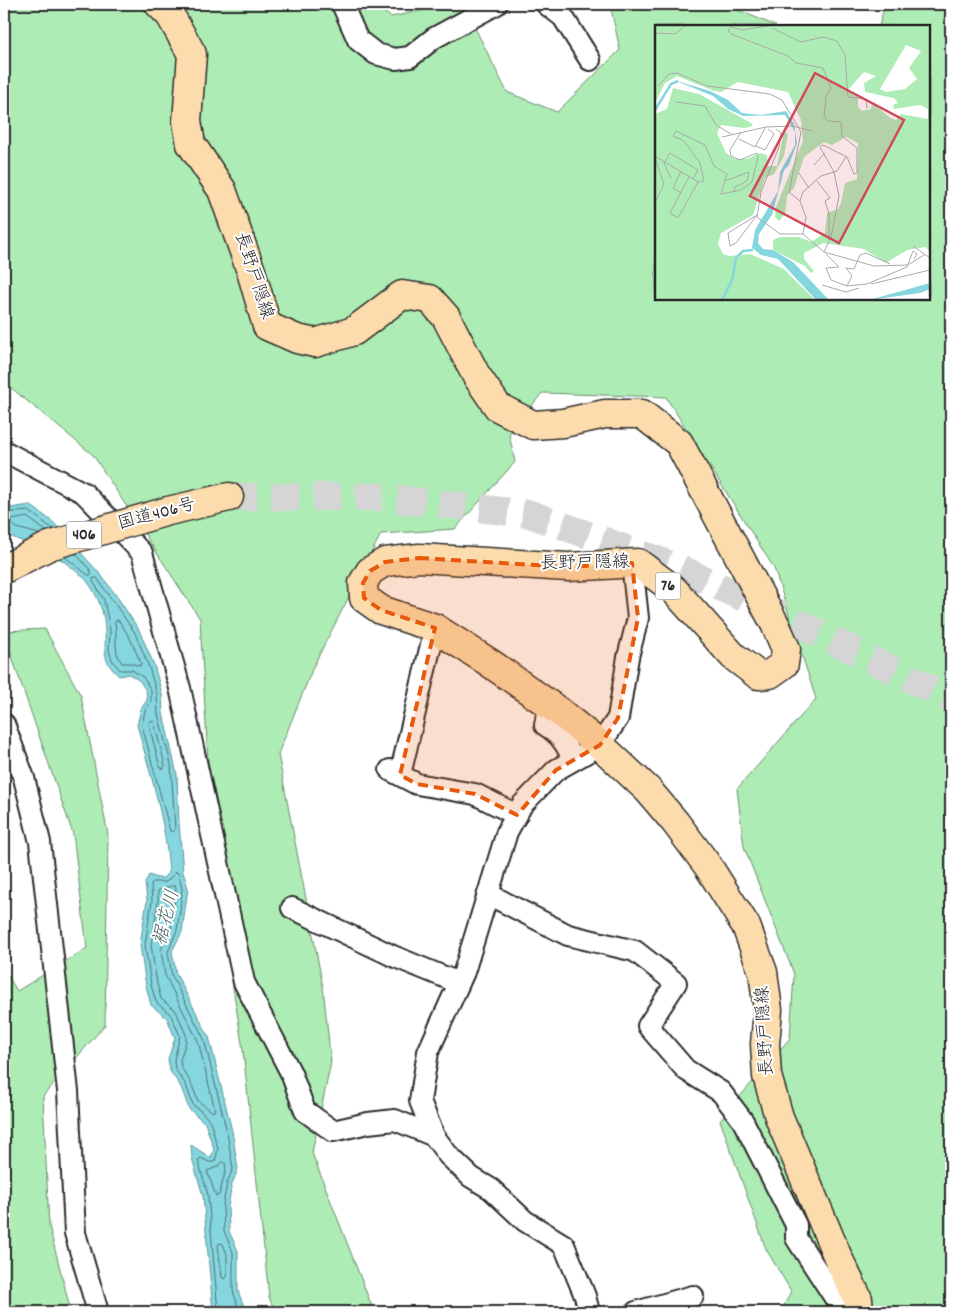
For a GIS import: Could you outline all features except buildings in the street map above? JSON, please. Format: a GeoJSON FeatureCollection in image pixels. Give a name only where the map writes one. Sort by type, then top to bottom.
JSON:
{"type":"FeatureCollection","features":[{"type":"Feature","properties":{"kind":"main road","name":"長野戸隠線"},"geometry":{"type":"LineString","coordinates":[[159,4],[170,14],[192,54],[187,121],[191,144],[222,190],[251,271],[268,326],[297,339],[315,343],[354,331],[402,295],[430,299],[446,317],[476,374],[498,407],[533,425],[563,423],[605,414],[642,414],[679,442],[775,624],[786,649],[784,664],[770,674],[758,675],[733,656],[674,590],[638,563],[568,567],[419,558],[385,562],[370,572],[363,583],[364,598],[381,610],[435,628],[549,704],[600,745],[648,790],[708,866],[746,926],[763,972],[768,1010],[765,1044],[767,1076],[776,1109],[839,1260],[858,1299],[859,1312]]}},
{"type":"Feature","properties":{"kind":"main road","name":"国道406号"},"geometry":{"type":"LineString","coordinates":[[4,569],[48,546],[168,511],[229,498]]}},
{"type":"Feature","properties":{"kind":"street"},"geometry":{"type":"LineString","coordinates":[[342,4],[358,40],[376,54],[395,60],[410,57],[434,38],[497,4]]}},
{"type":"Feature","properties":{"kind":"street"},"geometry":{"type":"LineString","coordinates":[[546,4],[563,17],[590,60]]}},
{"type":"Feature","properties":{"kind":"street"},"geometry":{"type":"LineString","coordinates":[[4,451],[84,493],[142,553],[180,688],[244,982],[291,1073],[305,1112],[333,1131],[368,1123],[396,1120],[434,1136]]}},
{"type":"Feature","properties":{"kind":"street"},"geometry":{"type":"LineString","coordinates":[[589,1312],[585,1296],[564,1245],[525,1221],[491,1189],[471,1177],[448,1155],[434,1136],[420,1101],[428,1052],[464,972],[507,832],[522,805],[556,770],[600,745],[618,718],[628,657],[638,618],[632,563]]}},
{"type":"Feature","properties":{"kind":"street"},"geometry":{"type":"LineString","coordinates":[[435,628],[395,773],[417,784],[475,794],[516,815]]}},
{"type":"Feature","properties":{"kind":"street"},"geometry":{"type":"LineString","coordinates":[[549,704],[545,726],[558,733],[574,760]]}},
{"type":"Feature","properties":{"kind":"street"},"geometry":{"type":"LineString","coordinates":[[4,724],[24,778],[40,842],[68,1091],[75,1233],[98,1312]]}},
{"type":"Feature","properties":{"kind":"street"},"geometry":{"type":"LineString","coordinates":[[488,894],[568,935],[635,951],[676,983],[648,1026],[686,1070],[722,1092],[743,1121],[796,1225],[796,1238],[844,1312]]}},
{"type":"Feature","properties":{"kind":"street"},"geometry":{"type":"LineString","coordinates":[[292,908],[393,956],[459,983]]}},
{"type":"Feature","properties":{"kind":"street"},"geometry":{"type":"LineString","coordinates":[[636,1312],[693,1296]]}},
{"type":"Feature","properties":{"kind":"highlighted area"},"geometry":{"type":"Polygon","coordinates":[[[419,558],[568,567],[632,563],[638,618],[618,718],[600,745],[556,770],[517,815],[475,794],[417,784],[400,775],[435,628],[381,610],[364,598],[363,583],[370,571],[385,562],[419,558]]]}},
{"type":"Feature","properties":{"kind":"green space"},"geometry":{"type":"Polygon","coordinates":[[[4,4],[370,4],[391,17],[463,4],[507,92],[557,112],[620,50],[610,4],[724,4],[774,25],[655,25],[655,300],[930,300],[930,25],[879,25],[885,4],[951,4],[951,1312],[781,1312],[791,1291],[766,1249],[720,1120],[790,1038],[794,974],[744,847],[737,789],[816,699],[774,568],[666,397],[542,393],[509,434],[515,462],[455,529],[381,534],[314,665],[278,754],[323,987],[331,1062],[312,1153],[374,1312],[275,1312],[269,1297],[243,1050],[214,869],[200,619],[93,455],[4,382],[4,4]]]}},
{"type":"Feature","properties":{"kind":"green space"},"geometry":{"type":"Polygon","coordinates":[[[45,629],[81,696],[108,835],[105,1025],[43,1096],[49,1226],[71,1312],[4,1312],[4,969],[17,991],[87,948],[73,834],[4,634],[4,631],[45,629]]]}},
{"type":"Feature","properties":{"kind":"water","name":"裾花川"},"geometry":{"type":"Polygon","coordinates":[[[30,505],[53,522],[101,575],[118,598],[139,630],[154,665],[162,694],[163,713],[177,775],[183,872],[188,888],[182,932],[172,951],[176,974],[209,1037],[232,1131],[238,1169],[232,1184],[228,1206],[229,1231],[238,1251],[238,1291],[246,1312],[213,1312],[203,1196],[192,1158],[191,1145],[211,1158],[214,1149],[205,1123],[189,1109],[181,1087],[170,1071],[168,1059],[175,1038],[167,1018],[151,1005],[146,986],[140,945],[147,900],[145,883],[149,875],[163,878],[169,872],[165,834],[137,725],[141,709],[147,700],[146,691],[140,681],[129,674],[119,676],[109,665],[106,655],[105,625],[102,611],[87,581],[46,549],[17,539],[4,531],[4,509],[30,505]]]}},
{"type":"Feature","properties":{"kind":"tunnel"},"geometry":{"type":"LineString","coordinates":[[229,497],[379,497],[530,514],[679,568],[798,623],[951,699]]}}]}
